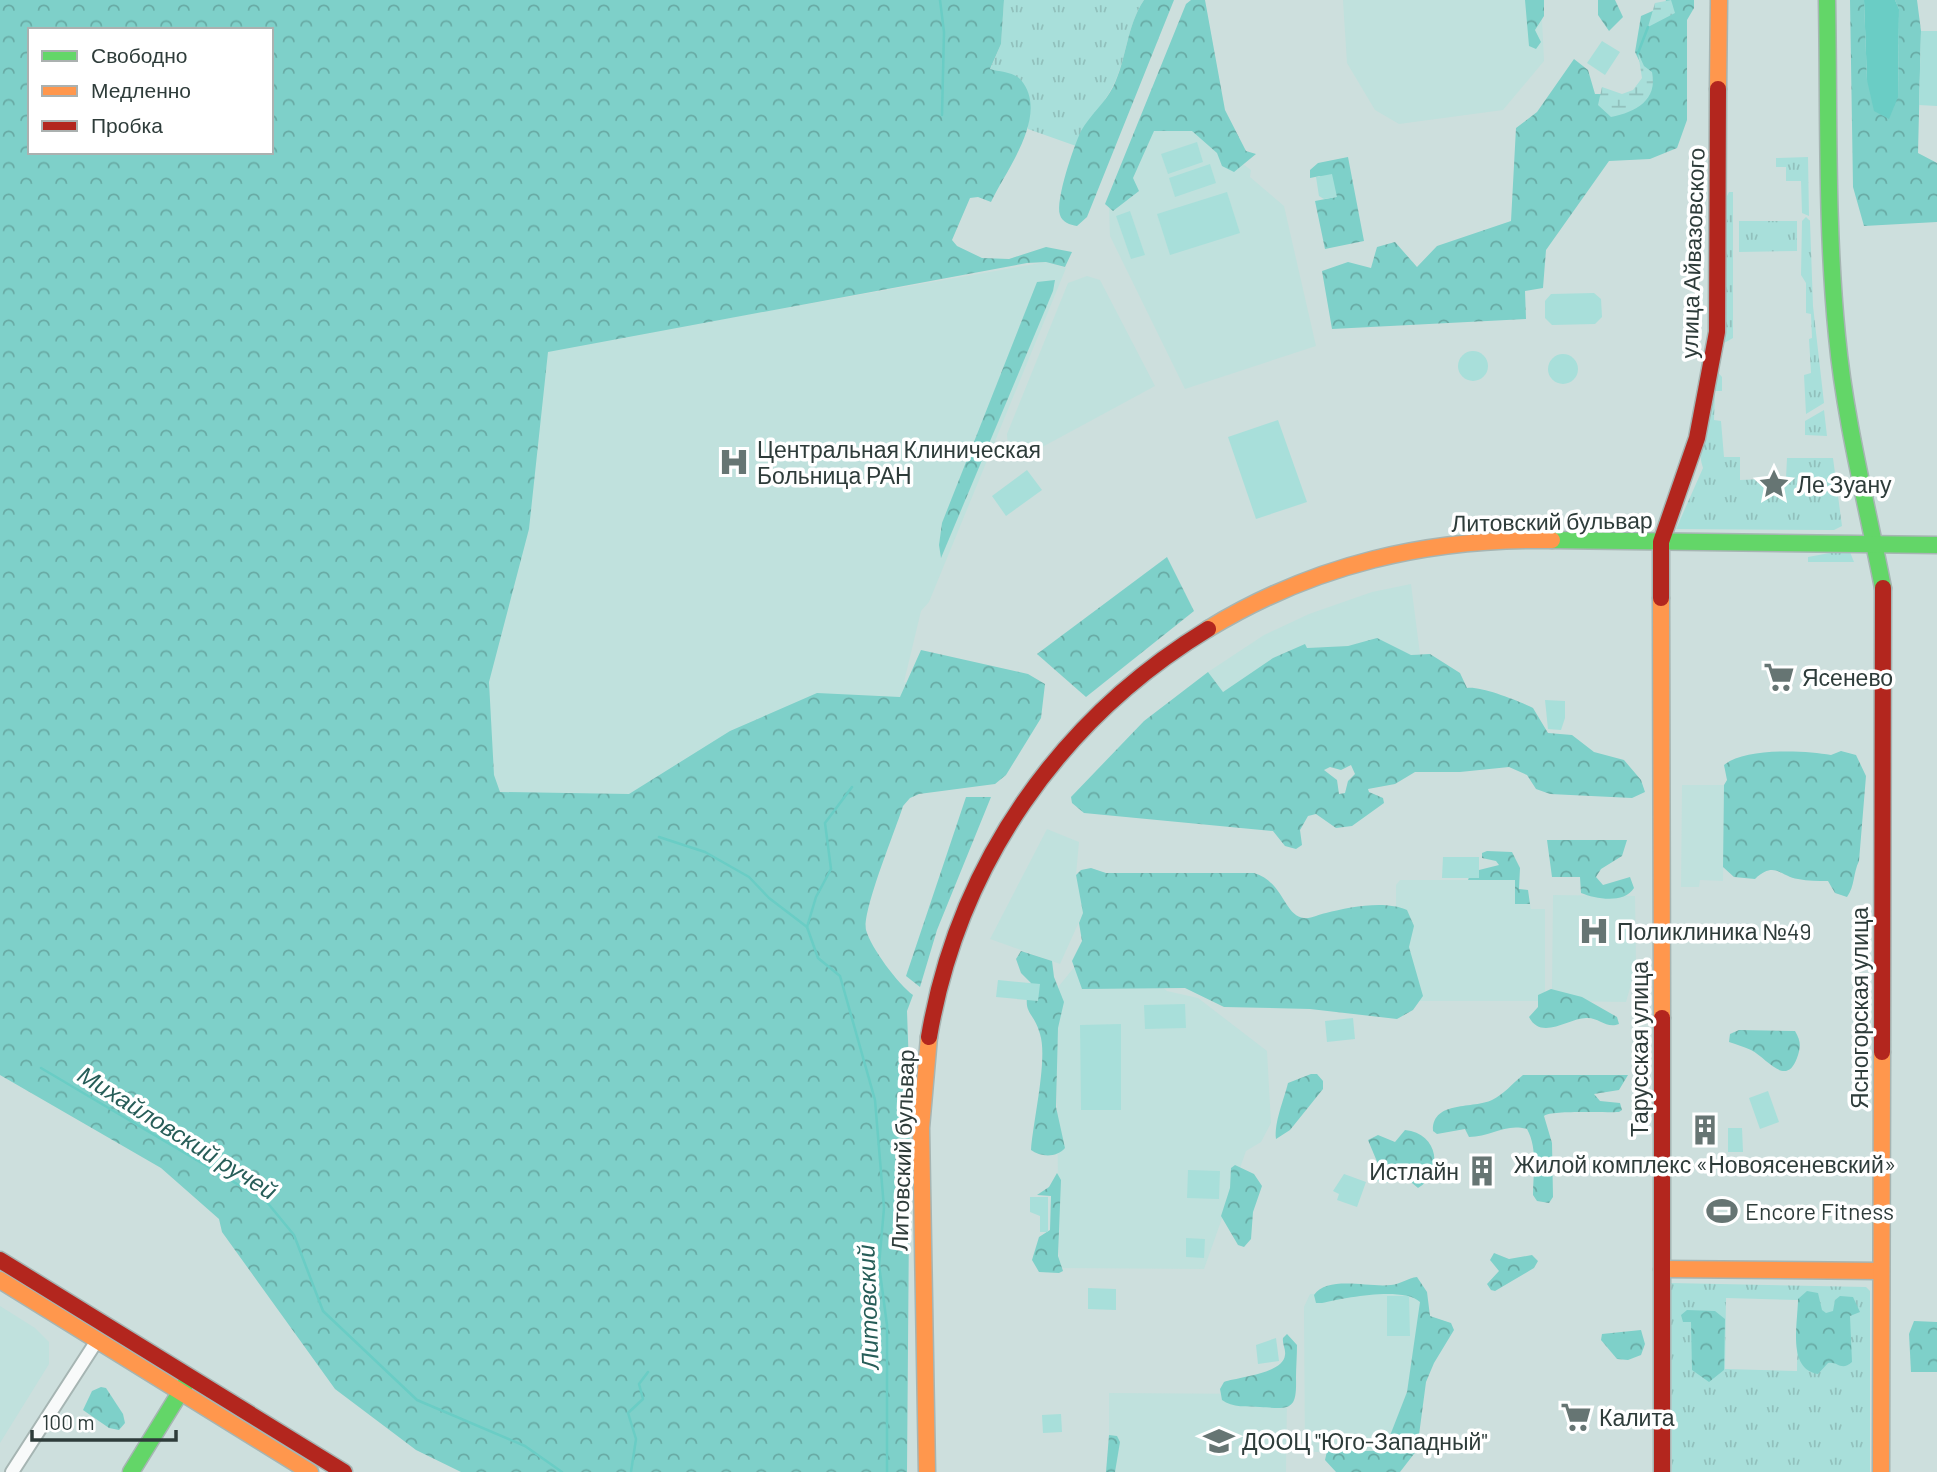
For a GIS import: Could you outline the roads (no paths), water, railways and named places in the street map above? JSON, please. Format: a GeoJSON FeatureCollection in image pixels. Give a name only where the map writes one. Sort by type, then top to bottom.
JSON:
{"type":"FeatureCollection","features":[{"type":"Feature","properties":{"kind":"main road","name":"улица Айвазовского"},"geometry":{"type":"LineString","coordinates":[[1661,542],[1697,438],[1717,332],[1719,0]]}},
{"type":"Feature","properties":{"kind":"main road"},"geometry":{"type":"LineString","coordinates":[[1826,0],[1832,271],[1837,339],[1845,397],[1874,545]]}},
{"type":"Feature","properties":{"kind":"main road","name":"Литовский бульвар"},"geometry":{"type":"LineString","coordinates":[[928,1472],[921,1273],[924,1067],[936,1002],[961,913],[980,870],[1022,799],[1085,725],[1143,673],[1209,626],[1296,584],[1373,558],[1443,544],[1516,540],[1937,545]]}},
{"type":"Feature","properties":{"kind":"main road","name":"Тарусская улица"},"geometry":{"type":"LineString","coordinates":[[1661,542],[1662,1472]]}},
{"type":"Feature","properties":{"kind":"main road","name":"Ясногорская улица"},"geometry":{"type":"LineString","coordinates":[[1874,545],[1884,587],[1881,1472]]}},
{"type":"Feature","properties":{"kind":"main road"},"geometry":{"type":"LineString","coordinates":[[0,1260],[310,1472]]}},
{"type":"Feature","properties":{"kind":"main road"},"geometry":{"type":"LineString","coordinates":[[1662,1269],[1881,1271]]}},
{"type":"Feature","properties":{"kind":"main road"},"geometry":{"type":"LineString","coordinates":[[0,1280],[98,1339],[344,1472]]}},
{"type":"Feature","properties":{"kind":"main road"},"geometry":{"type":"LineString","coordinates":[[131,1472],[185,1385]]}},
{"type":"Feature","properties":{"kind":"street"},"geometry":{"type":"LineString","coordinates":[[12,1472],[98,1339]]}},
{"type":"Feature","properties":{"kind":"waterway"},"geometry":{"type":"LineString","coordinates":[[940,0],[944,32],[942,115]]}},
{"type":"Feature","properties":{"kind":"waterway"},"geometry":{"type":"LineString","coordinates":[[1638,53],[1648,27]]}},
{"type":"Feature","properties":{"kind":"waterway","name":"Литовский"},"geometry":{"type":"LineString","coordinates":[[852,787],[825,823],[831,869],[816,897],[807,927],[818,958],[840,976],[875,1100],[884,1208],[879,1265],[887,1325],[887,1472]]}},
{"type":"Feature","properties":{"kind":"waterway"},"geometry":{"type":"LineString","coordinates":[[659,837],[705,852],[749,877],[769,898],[807,927]]}},
{"type":"Feature","properties":{"kind":"waterway","name":"Михайловский ручей"},"geometry":{"type":"LineString","coordinates":[[41,1068],[266,1201],[294,1235],[323,1311],[417,1400],[525,1446],[562,1472]]}},
{"type":"Feature","properties":{"kind":"waterway"},"geometry":{"type":"LineString","coordinates":[[631,1472],[636,1439],[628,1413],[643,1399],[639,1384],[648,1372]]}},
{"type":"Feature","properties":{"kind":"place","name":"Центральная Клиническая Больница РАН"},"geometry":{"type":"Point","coordinates":[734,462]}},
{"type":"Feature","properties":{"kind":"place","name":"Ле Зуану"},"geometry":{"type":"Point","coordinates":[1774,484]}},
{"type":"Feature","properties":{"kind":"place","name":"Ясенево"},"geometry":{"type":"Point","coordinates":[1779,677]}},
{"type":"Feature","properties":{"kind":"place","name":"Поликлиника №49"},"geometry":{"type":"Point","coordinates":[1594,931]}},
{"type":"Feature","properties":{"kind":"place","name":"Жилой комплекс «Новоясеневский»"},"geometry":{"type":"Point","coordinates":[1705,1130]}},
{"type":"Feature","properties":{"kind":"place","name":"Истлайн"},"geometry":{"type":"Point","coordinates":[1482,1171]}},
{"type":"Feature","properties":{"kind":"place","name":"Encore Fitness"},"geometry":{"type":"Point","coordinates":[1722,1211]}},
{"type":"Feature","properties":{"kind":"place","name":"Калита"},"geometry":{"type":"Point","coordinates":[1576,1417]}},
{"type":"Feature","properties":{"kind":"place","name":"ДООЦ \"Юго-Западный\""},"geometry":{"type":"Point","coordinates":[1219,1441]}}]}
